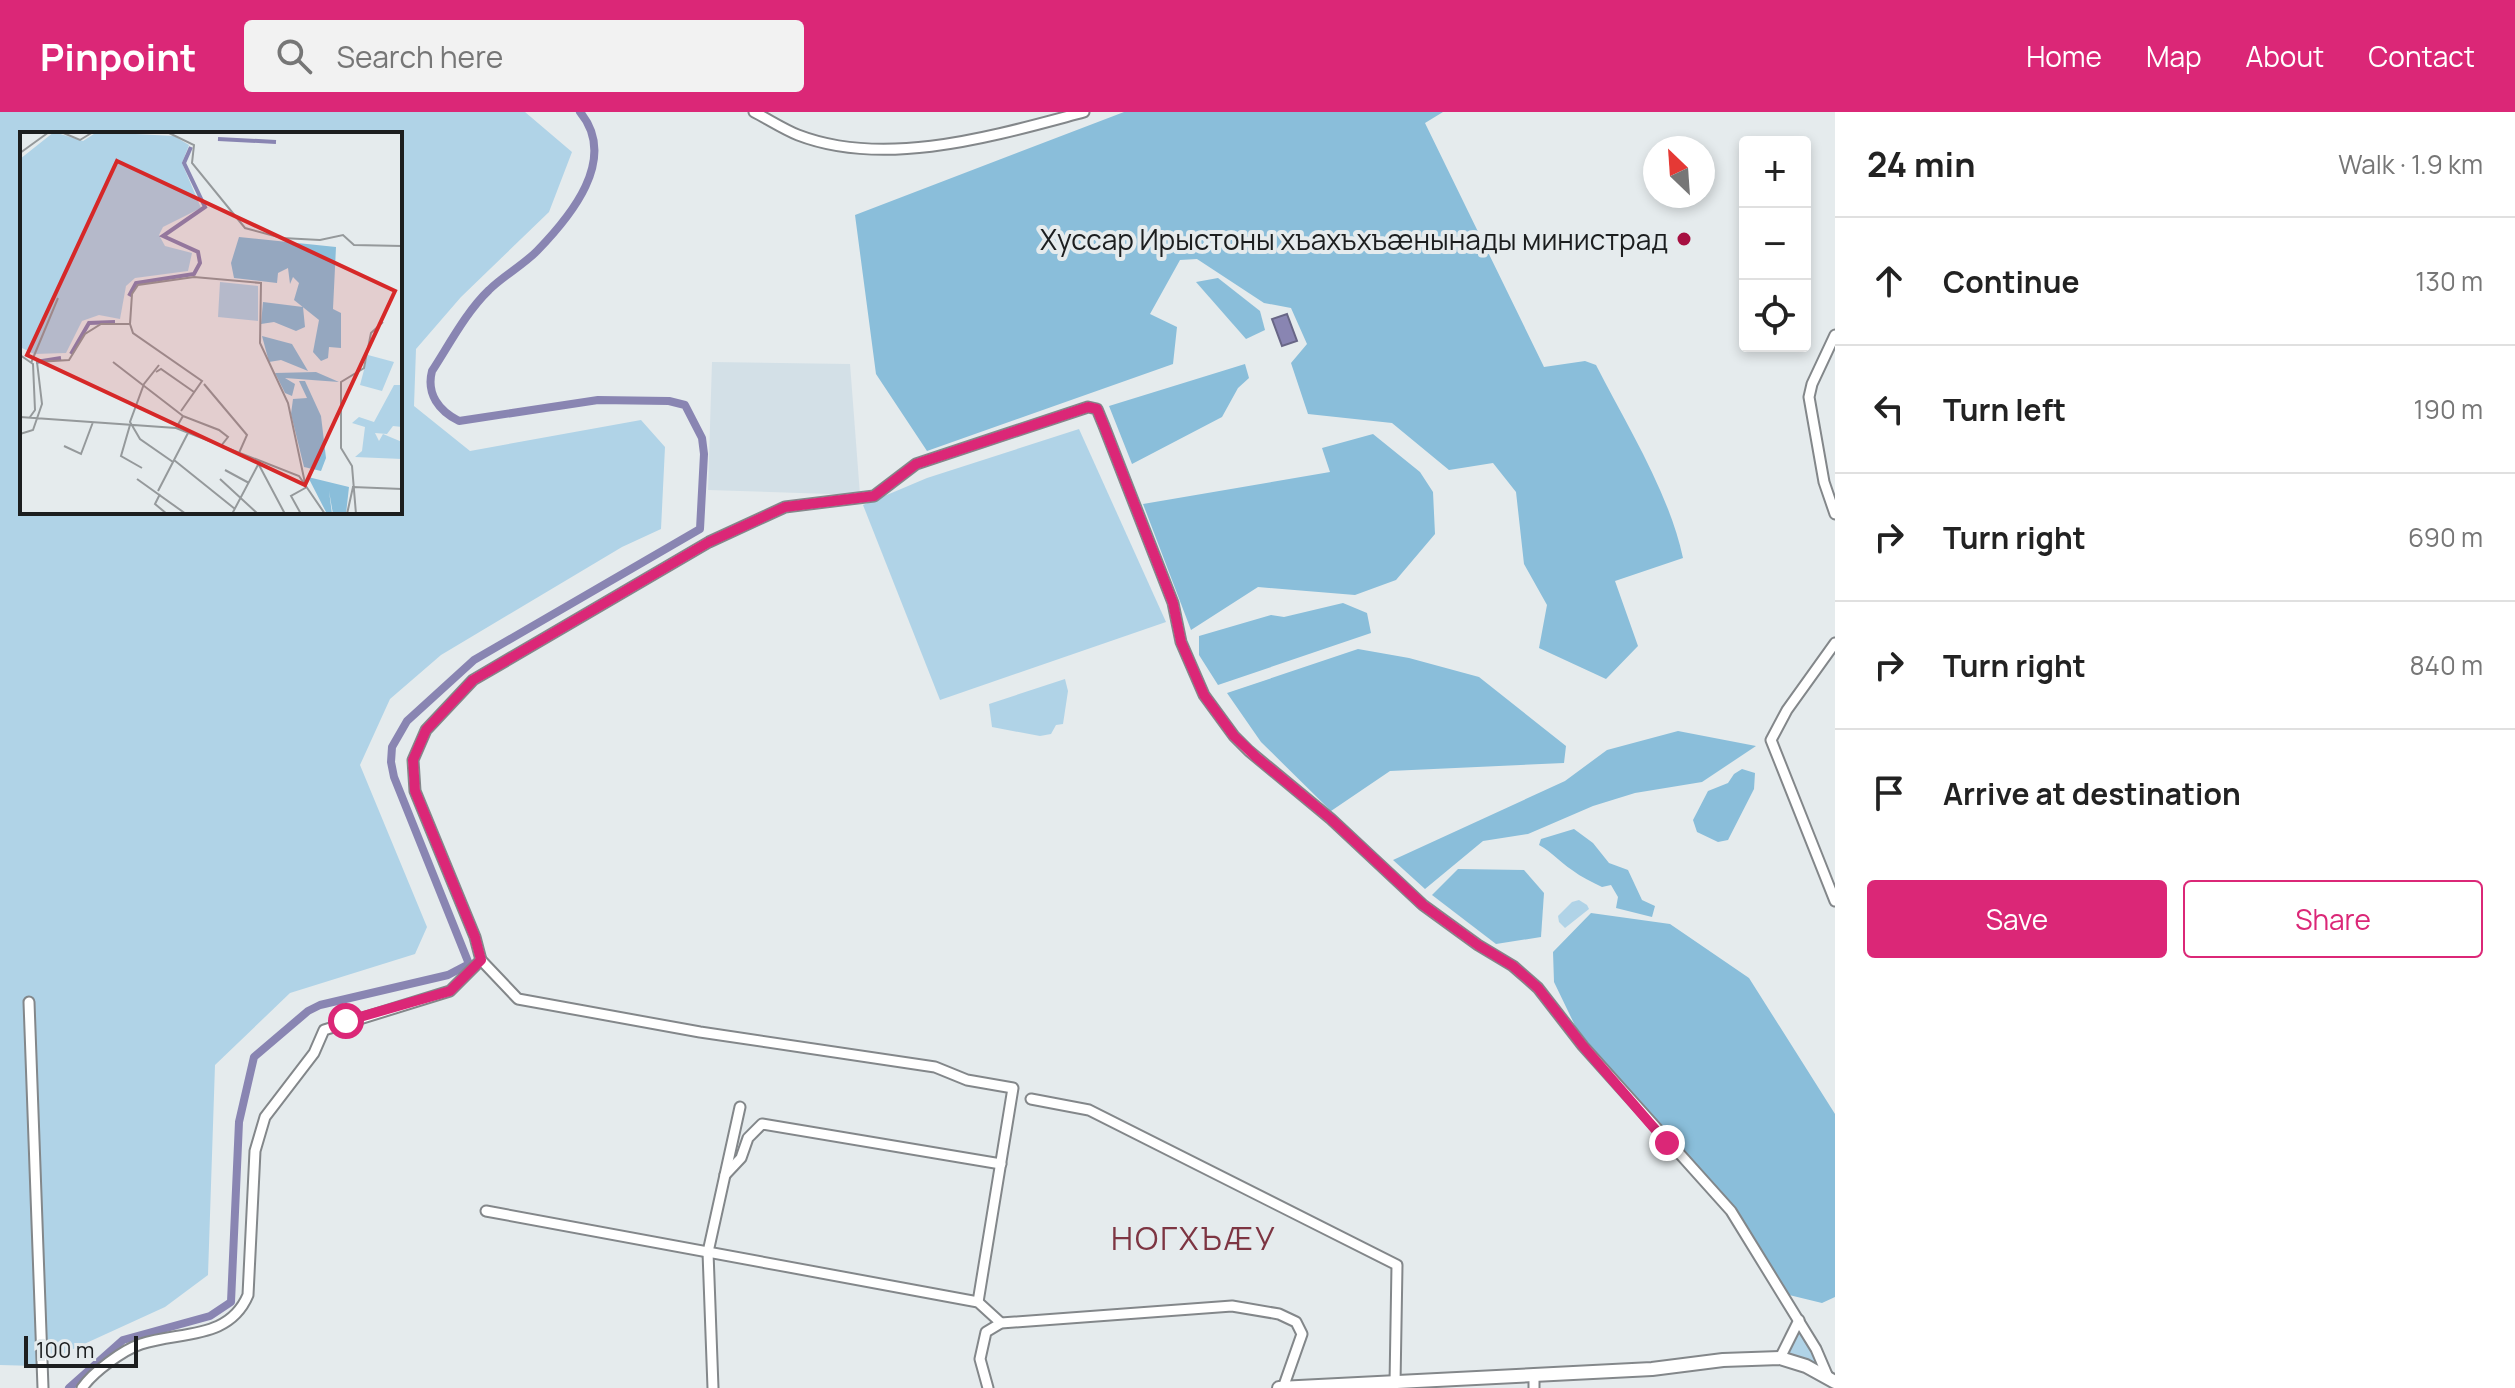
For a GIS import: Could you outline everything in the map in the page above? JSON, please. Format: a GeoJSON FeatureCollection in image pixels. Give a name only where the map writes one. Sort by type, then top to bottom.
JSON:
{"type":"FeatureCollection","features":[{"type":"Feature","properties":{"kind":"main road"},"geometry":{"type":"LineString","coordinates":[[1281,1388],[1534,1381],[1723,1360],[1780,1358],[1806,1366],[1831,1379]]}},
{"type":"Feature","properties":{"kind":"street"},"geometry":{"type":"LineString","coordinates":[[754,112],[799,135],[862,150],[951,143],[1084,112]]}},
{"type":"Feature","properties":{"kind":"street"},"geometry":{"type":"LineString","coordinates":[[1835,335],[1809,397],[1824,482],[1835,514]]}},
{"type":"Feature","properties":{"kind":"street"},"geometry":{"type":"LineString","coordinates":[[978,1302],[1013,1088],[967,1080],[935,1067],[700,1032],[518,999],[481,960],[475,937],[415,791],[413,760],[426,730],[473,680],[709,542],[785,507],[874,496],[916,464],[1088,407],[1097,409],[1173,603],[1181,642],[1204,695],[1234,736],[1331,819],[1423,905],[1513,966],[1538,988],[1583,1046],[1731,1211],[1799,1320],[1831,1379]]}},
{"type":"Feature","properties":{"kind":"street"},"geometry":{"type":"LineString","coordinates":[[1835,643],[1787,710],[1771,740],[1835,901]]}},
{"type":"Feature","properties":{"kind":"street"},"geometry":{"type":"LineString","coordinates":[[82,1388],[124,1351],[143,1343],[208,1330],[230,1321],[242,1310],[248,1295],[255,1151],[261,1127],[265,1117],[314,1053],[324,1030],[450,991],[481,960]]}},
{"type":"Feature","properties":{"kind":"street"},"geometry":{"type":"LineString","coordinates":[[29,1002],[43,1388]]}},
{"type":"Feature","properties":{"kind":"street"},"geometry":{"type":"LineString","coordinates":[[1031,1099],[1089,1110],[1397,1265],[1395,1384]]}},
{"type":"Feature","properties":{"kind":"street"},"geometry":{"type":"LineString","coordinates":[[713,1388],[708,1252],[740,1107]]}},
{"type":"Feature","properties":{"kind":"street"},"geometry":{"type":"LineString","coordinates":[[725,1175],[741,1158],[748,1138],[762,1124],[1001,1164]]}},
{"type":"Feature","properties":{"kind":"street"},"geometry":{"type":"LineString","coordinates":[[486,1211],[978,1302],[1001,1323]]}},
{"type":"Feature","properties":{"kind":"street"},"geometry":{"type":"LineString","coordinates":[[988,1388],[980,1359],[986,1332],[1001,1323],[1232,1306],[1279,1314],[1296,1322],[1302,1334],[1281,1388]]}},
{"type":"Feature","properties":{"kind":"street"},"geometry":{"type":"LineString","coordinates":[[1780,1358],[1799,1320]]}},
{"type":"Feature","properties":{"kind":"shaded area"},"geometry":{"type":"Polygon","coordinates":[[[0,112],[525,112],[572,152],[549,212],[461,297],[416,349],[414,406],[470,451],[641,420],[665,447],[661,529],[622,547],[441,655],[390,699],[360,765],[427,927],[415,954],[290,993],[215,1065],[208,1275],[165,1307],[36,1366],[0,1365],[0,112]]]}},
{"type":"Feature","properties":{"kind":"shaded area"},"geometry":{"type":"Polygon","coordinates":[[[1124,112],[1443,112],[1425,123],[1544,367],[1585,361],[1596,365],[1646,459],[1676,533],[1683,558],[1615,581],[1638,646],[1606,679],[1539,648],[1547,605],[1524,564],[1516,492],[1493,463],[1449,470],[1392,423],[1308,414],[1291,363],[1307,344],[1291,308],[1264,303],[1197,259],[1180,260],[1150,314],[1177,327],[1173,364],[927,451],[876,374],[855,215],[1124,112]]]}},
{"type":"Feature","properties":{"kind":"shaded area"},"geometry":{"type":"Polygon","coordinates":[[[1218,278],[1260,311],[1265,330],[1246,339],[1196,282],[1218,278]]]}},
{"type":"Feature","properties":{"kind":"shaded area"},"geometry":{"type":"Polygon","coordinates":[[[1287,314],[1297,341],[1282,346],[1272,319],[1287,314]]]}},
{"type":"Feature","properties":{"kind":"shaded area"},"geometry":{"type":"Polygon","coordinates":[[[712,362],[850,364],[860,495],[708,490],[712,362]]]}},
{"type":"Feature","properties":{"kind":"shaded area"},"geometry":{"type":"Polygon","coordinates":[[[1245,364],[1249,378],[1238,388],[1222,417],[1132,464],[1109,406],[1245,364]]]}},
{"type":"Feature","properties":{"kind":"shaded area"},"geometry":{"type":"Polygon","coordinates":[[[1079,429],[1166,622],[940,700],[863,505],[927,478],[1079,429]]]}},
{"type":"Feature","properties":{"kind":"shaded area"},"geometry":{"type":"Polygon","coordinates":[[[1373,434],[1420,472],[1433,492],[1435,534],[1396,580],[1355,595],[1258,587],[1191,630],[1143,504],[1330,472],[1322,448],[1373,434]]]}},
{"type":"Feature","properties":{"kind":"shaded area"},"geometry":{"type":"Polygon","coordinates":[[[1343,603],[1367,613],[1371,633],[1218,685],[1199,655],[1199,636],[1271,615],[1284,617],[1343,603]]]}},
{"type":"Feature","properties":{"kind":"shaded area"},"geometry":{"type":"Polygon","coordinates":[[[1358,649],[1409,658],[1479,677],[1566,746],[1564,763],[1390,771],[1331,811],[1261,742],[1227,693],[1358,649]]]}},
{"type":"Feature","properties":{"kind":"shaded area"},"geometry":{"type":"Polygon","coordinates":[[[1065,679],[1068,691],[1063,724],[1056,725],[1051,734],[1040,736],[992,727],[989,704],[1065,679]]]}},
{"type":"Feature","properties":{"kind":"shaded area"},"geometry":{"type":"Polygon","coordinates":[[[1678,731],[1756,746],[1702,782],[1635,793],[1593,806],[1528,834],[1483,841],[1425,889],[1393,860],[1565,781],[1607,750],[1678,731]]]}},
{"type":"Feature","properties":{"kind":"shaded area"},"geometry":{"type":"Polygon","coordinates":[[[1742,769],[1755,773],[1754,789],[1728,840],[1718,842],[1697,832],[1693,820],[1708,791],[1728,783],[1742,769]]]}},
{"type":"Feature","properties":{"kind":"shaded area"},"geometry":{"type":"Polygon","coordinates":[[[1574,829],[1593,843],[1609,863],[1628,870],[1642,900],[1655,906],[1652,917],[1616,908],[1618,897],[1611,885],[1602,887],[1583,877],[1539,845],[1541,839],[1574,829]]]}},
{"type":"Feature","properties":{"kind":"shaded area"},"geometry":{"type":"Polygon","coordinates":[[[1458,869],[1524,870],[1544,893],[1541,937],[1496,944],[1432,895],[1458,869]]]}},
{"type":"Feature","properties":{"kind":"shaded area"},"geometry":{"type":"Polygon","coordinates":[[[1579,900],[1589,909],[1565,928],[1558,916],[1572,902],[1579,900]]]}},
{"type":"Feature","properties":{"kind":"shaded area"},"geometry":{"type":"Polygon","coordinates":[[[1591,913],[1670,924],[1749,978],[1835,1114],[1835,1297],[1822,1303],[1785,1294],[1743,1221],[1581,1038],[1554,982],[1553,952],[1591,913]]]}},
{"type":"Feature","properties":{"kind":"shaded area"},"geometry":{"type":"Polygon","coordinates":[[[1799,1328],[1818,1363],[1815,1366],[1786,1353],[1799,1328]]]}},
{"type":"Feature","properties":{"kind":"waterway"},"geometry":{"type":"LineString","coordinates":[[69,1388],[123,1340],[210,1316],[231,1302],[239,1122],[254,1057],[308,1011],[320,1005],[448,975],[469,964],[394,777],[392,747],[407,721],[474,660],[700,529],[704,454],[702,438],[685,405],[669,401],[598,400],[459,421],[440,407],[433,394],[432,371],[473,308],[494,285],[550,237],[586,186],[594,149],[591,130],[580,112]]}},
{"type":"Feature","properties":{"kind":"place","name":"Хуссар Ирыстоны хъахъхъæнынады министрад"},"geometry":{"type":"Point","coordinates":[1684,239]}},
{"type":"Feature","properties":{"kind":"district","name":"НОГХЪÆУ"},"geometry":{"type":"Point","coordinates":[1194,1238]}},
{"type":"Feature","properties":{"kind":"route"},"geometry":{"type":"LineString","coordinates":[[346,1021],[450,991],[481,960],[475,937],[415,791],[413,760],[426,730],[473,680],[709,542],[785,507],[874,496],[916,464],[1088,407],[1097,409],[1104,426],[1173,603],[1181,642],[1204,695],[1234,736],[1331,819],[1423,905],[1513,966],[1538,988],[1583,1046],[1667,1143]]}}]}
